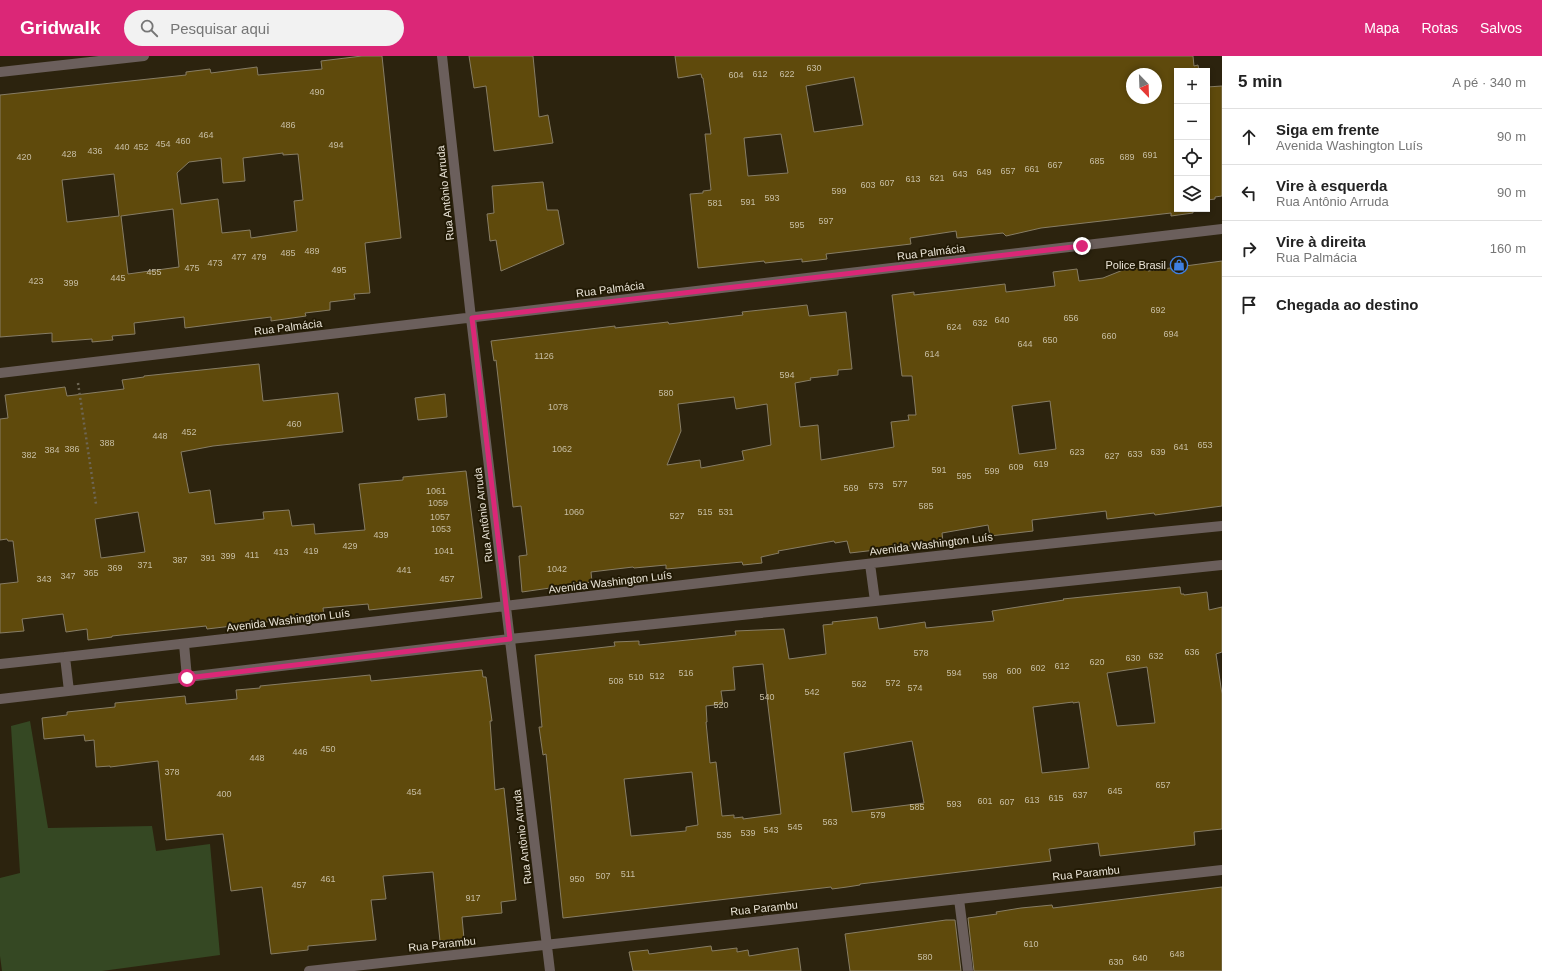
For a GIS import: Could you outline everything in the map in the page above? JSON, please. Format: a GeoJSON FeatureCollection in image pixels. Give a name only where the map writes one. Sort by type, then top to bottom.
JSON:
{"type":"FeatureCollection","features":[{"type":"Feature","properties":{"kind":"street"},"geometry":{"type":"LineString","coordinates":[[0,72],[144,56]]}},
{"type":"Feature","properties":{"kind":"street","name":"Rua Antônio Arruda"},"geometry":{"type":"LineString","coordinates":[[442,56],[550,971]]}},
{"type":"Feature","properties":{"kind":"street","name":"Rua Palmácia"},"geometry":{"type":"LineString","coordinates":[[0,373],[1222,229]]}},
{"type":"Feature","properties":{"kind":"street","name":"Avenida Washington Luís"},"geometry":{"type":"LineString","coordinates":[[0,664],[184,644],[1028,545],[1222,526]]}},
{"type":"Feature","properties":{"kind":"street"},"geometry":{"type":"LineString","coordinates":[[870,564],[875,601]]}},
{"type":"Feature","properties":{"kind":"street"},"geometry":{"type":"LineString","coordinates":[[0,699],[510,639],[1063,580],[1222,565]]}},
{"type":"Feature","properties":{"kind":"street"},"geometry":{"type":"LineString","coordinates":[[184,644],[187,678]]}},
{"type":"Feature","properties":{"kind":"street"},"geometry":{"type":"LineString","coordinates":[[65,657],[69,691]]}},
{"type":"Feature","properties":{"kind":"street","name":"Rua Parambu"},"geometry":{"type":"LineString","coordinates":[[309,971],[1222,870]]}},
{"type":"Feature","properties":{"kind":"street"},"geometry":{"type":"LineString","coordinates":[[959,899],[968,971]]}},
{"type":"Feature","properties":{"kind":"path"},"geometry":{"type":"LineString","coordinates":[[75,364],[96,504]]}},
{"type":"Feature","properties":{"kind":"green space"},"geometry":{"type":"Polygon","coordinates":[[[30,721],[48,828],[152,826],[156,851],[210,844],[220,955],[102,971],[2,971],[0,956],[0,878],[20,873],[11,726],[30,721]]]}},
{"type":"Feature","properties":{"kind":"building"},"geometry":{"type":"Polygon","coordinates":[[[362,56],[382,56],[401,238],[365,243],[370,293],[354,294],[355,299],[330,302],[330,310],[305,313],[306,316],[271,321],[271,317],[185,328],[184,317],[134,323],[135,334],[112,336],[113,340],[92,342],[92,339],[52,342],[52,333],[0,337],[0,95],[186,75],[186,72],[210,69],[211,73],[257,67],[258,75],[322,69],[321,61],[362,56]],[[283,153],[243,158],[245,181],[223,183],[221,158],[189,162],[177,173],[181,204],[218,199],[222,233],[250,230],[251,238],[297,231],[294,201],[303,200],[298,154],[283,155],[283,153]],[[114,174],[62,180],[67,222],[119,216],[114,174]],[[173,209],[121,216],[128,274],[179,267],[173,209]]]}},
{"type":"Feature","properties":{"kind":"building"},"geometry":{"type":"Polygon","coordinates":[[[469,56],[533,56],[539,117],[548,115],[553,143],[494,151],[486,86],[474,88],[469,56]]]}},
{"type":"Feature","properties":{"kind":"building"},"geometry":{"type":"Polygon","coordinates":[[[675,56],[1193,56],[1194,66],[1198,65],[1198,68],[1174,68],[1174,212],[1193,213],[1171,216],[1171,213],[1041,228],[1006,236],[1003,233],[957,238],[956,231],[910,238],[911,244],[826,254],[827,259],[802,262],[802,259],[765,263],[764,261],[698,268],[690,194],[703,193],[703,191],[711,190],[705,134],[711,134],[703,78],[701,74],[678,78],[675,56]],[[854,77],[806,86],[814,132],[863,125],[854,77]],[[781,134],[744,138],[748,176],[788,173],[781,134]]]}},
{"type":"Feature","properties":{"kind":"building"},"geometry":{"type":"Polygon","coordinates":[[[1222,86],[1222,196],[1210,200],[1210,104],[1210,87],[1222,86]]]}},
{"type":"Feature","properties":{"kind":"building"},"geometry":{"type":"Polygon","coordinates":[[[543,182],[547,210],[558,210],[564,244],[501,271],[496,240],[490,241],[487,214],[494,213],[492,186],[543,182]]]}},
{"type":"Feature","properties":{"kind":"building"},"geometry":{"type":"Polygon","coordinates":[[[1222,261],[1222,506],[1155,515],[1154,513],[1107,519],[1106,511],[1032,520],[1033,531],[990,536],[988,525],[942,533],[943,542],[919,543],[919,545],[850,553],[847,541],[835,543],[834,541],[778,551],[779,553],[761,557],[762,563],[743,565],[742,562],[666,569],[666,565],[591,572],[592,582],[522,592],[519,556],[527,555],[521,506],[513,507],[496,360],[494,361],[491,341],[615,326],[615,328],[668,322],[669,324],[743,315],[742,312],[807,305],[809,316],[846,312],[852,369],[838,370],[838,375],[810,378],[811,380],[795,383],[800,427],[818,425],[821,460],[894,447],[891,422],[909,420],[908,415],[916,415],[912,376],[902,376],[892,295],[914,292],[914,295],[1005,284],[1006,292],[1055,286],[1053,272],[1077,269],[1079,281],[1103,278],[1123,270],[1148,267],[1148,271],[1222,261]],[[734,397],[678,404],[681,431],[667,465],[700,460],[701,468],[744,460],[742,451],[771,445],[767,404],[736,409],[734,397]],[[1050,401],[1012,406],[1019,454],[1056,449],[1050,401]]]}},
{"type":"Feature","properties":{"kind":"building"},"geometry":{"type":"Polygon","coordinates":[[[259,364],[263,401],[338,393],[343,432],[213,446],[181,452],[189,493],[210,490],[215,524],[264,519],[263,512],[289,510],[292,526],[314,524],[315,534],[365,530],[359,484],[403,480],[403,477],[466,471],[482,598],[369,610],[368,604],[323,608],[324,616],[300,618],[301,620],[274,623],[274,621],[207,629],[206,626],[88,640],[87,629],[66,632],[63,614],[22,619],[24,631],[0,633],[0,584],[18,582],[13,541],[8,541],[7,539],[0,540],[0,419],[8,418],[5,395],[65,387],[67,396],[124,389],[122,380],[144,376],[259,364]],[[138,512],[95,519],[101,558],[145,552],[138,512]]]}},
{"type":"Feature","properties":{"kind":"building"},"geometry":{"type":"Polygon","coordinates":[[[445,394],[447,417],[418,420],[415,398],[445,394]]]}},
{"type":"Feature","properties":{"kind":"building"},"geometry":{"type":"Polygon","coordinates":[[[1180,587],[1181,594],[1184,595],[1207,592],[1209,610],[1222,607],[1222,652],[1216,654],[1222,694],[1222,829],[1194,832],[1195,845],[1100,856],[1098,843],[1049,849],[1051,861],[860,884],[832,889],[831,887],[563,918],[546,754],[543,755],[539,727],[542,727],[535,655],[615,646],[614,642],[639,641],[639,645],[736,635],[735,631],[784,629],[789,659],[826,654],[823,625],[833,624],[832,622],[877,617],[879,629],[925,622],[926,628],[994,621],[992,611],[1064,600],[1063,599],[1180,587]],[[763,664],[733,667],[735,690],[721,691],[723,704],[706,706],[710,763],[716,762],[722,816],[734,815],[734,818],[743,817],[743,819],[781,814],[763,664]],[[1147,667],[1107,673],[1117,726],[1155,723],[1147,667]],[[1079,702],[1033,707],[1042,773],[1089,768],[1079,702]],[[912,741],[844,753],[852,812],[924,803],[912,741]],[[692,772],[624,779],[631,836],[686,831],[686,827],[698,825],[692,772]]]}},
{"type":"Feature","properties":{"kind":"building"},"geometry":{"type":"Polygon","coordinates":[[[482,670],[483,677],[486,677],[492,721],[490,721],[495,790],[504,788],[516,900],[501,902],[502,913],[462,917],[464,939],[440,941],[433,872],[383,876],[386,899],[371,900],[376,940],[308,946],[308,950],[271,954],[262,887],[231,891],[223,834],[166,840],[158,761],[110,767],[96,767],[94,740],[85,741],[84,735],[44,739],[42,718],[67,715],[67,712],[115,707],[115,703],[185,696],[186,704],[237,699],[236,690],[260,688],[260,686],[370,675],[371,681],[482,670]]]}},
{"type":"Feature","properties":{"kind":"building"},"geometry":{"type":"Polygon","coordinates":[[[1222,887],[1222,971],[974,971],[968,918],[997,914],[996,912],[1021,908],[1052,905],[1053,908],[1222,887]]]}},
{"type":"Feature","properties":{"kind":"building"},"geometry":{"type":"Polygon","coordinates":[[[955,920],[961,971],[850,971],[845,934],[955,920]]]}},
{"type":"Feature","properties":{"kind":"building"},"geometry":{"type":"Polygon","coordinates":[[[711,946],[712,951],[737,948],[737,952],[748,950],[749,956],[798,948],[801,971],[633,971],[629,952],[648,950],[649,954],[711,946]]]}},
{"type":"Feature","properties":{"kind":"place","name":"Police Brasil"},"geometry":{"type":"Point","coordinates":[1179,265]}},
{"type":"Feature","properties":{"kind":"route"},"geometry":{"type":"LineString","coordinates":[[187,678],[510,639],[472,318],[1082,246]]}}]}
